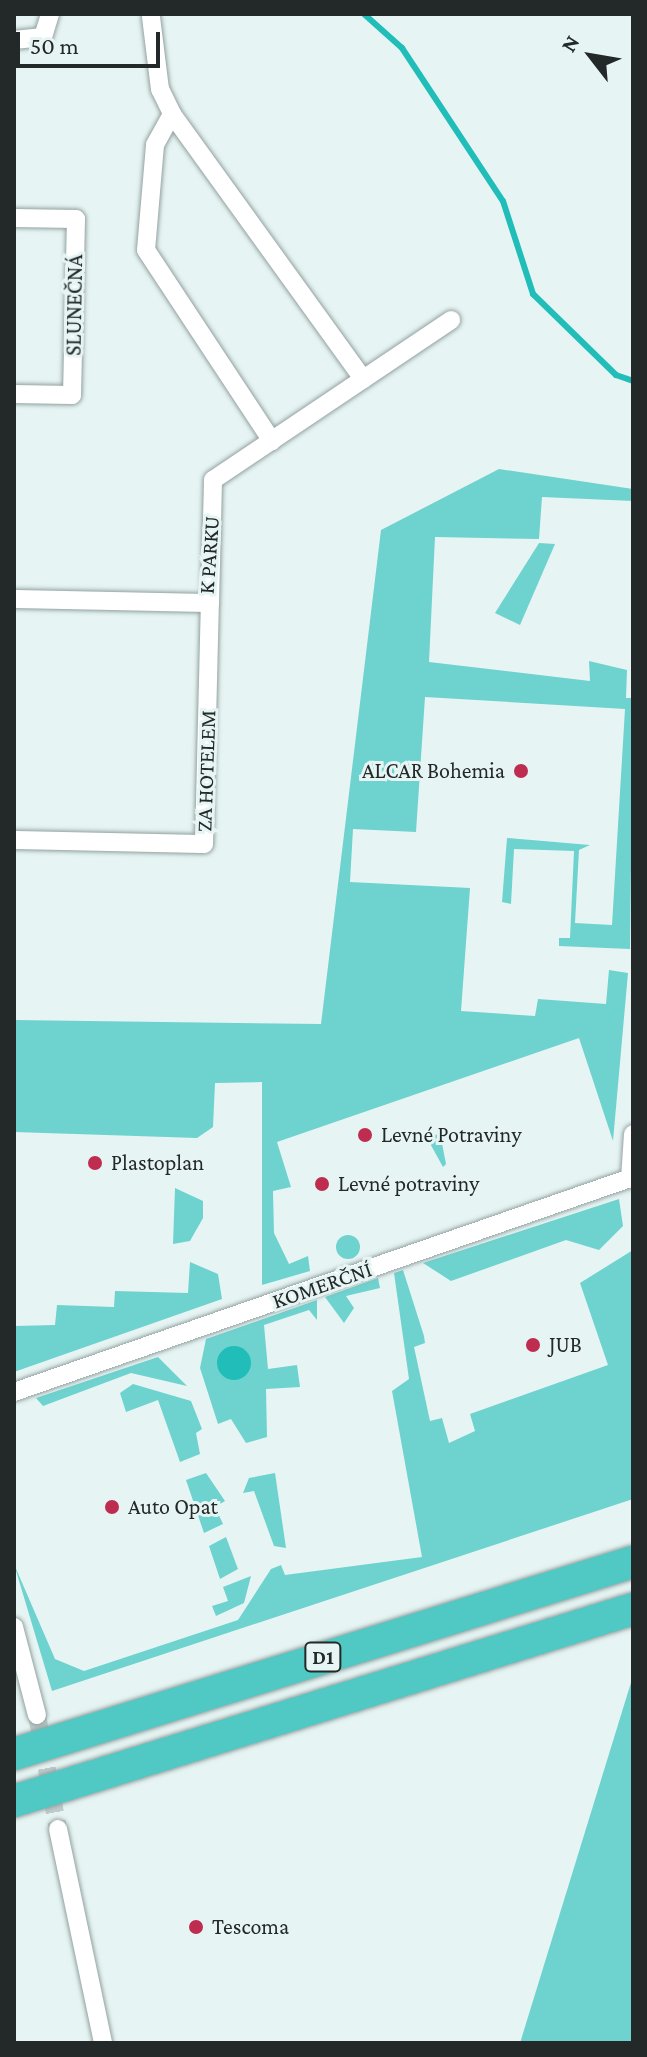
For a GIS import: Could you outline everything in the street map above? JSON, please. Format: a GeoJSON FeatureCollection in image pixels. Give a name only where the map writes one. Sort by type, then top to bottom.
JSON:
{"type":"FeatureCollection","features":[{"type":"Feature","properties":{"kind":"highway","name":"D1"},"geometry":{"type":"LineString","coordinates":[[14,1754],[633,1562]]}},
{"type":"Feature","properties":{"kind":"highway","name":"D1"},"geometry":{"type":"LineString","coordinates":[[14,1801],[633,1609]]}},
{"type":"Feature","properties":{"kind":"street"},"geometry":{"type":"LineString","coordinates":[[14,40],[43,37],[50,14]]}},
{"type":"Feature","properties":{"kind":"street"},"geometry":{"type":"LineString","coordinates":[[151,17],[160,89],[172,114],[363,379]]}},
{"type":"Feature","properties":{"kind":"street"},"geometry":{"type":"LineString","coordinates":[[172,114],[155,145],[146,250],[272,441]]}},
{"type":"Feature","properties":{"kind":"street","name":"SLUNEČNÁ"},"geometry":{"type":"LineString","coordinates":[[14,218],[76,219],[72,395],[14,394]]}},
{"type":"Feature","properties":{"kind":"street","name":"K PARKU"},"geometry":{"type":"LineString","coordinates":[[14,599],[210,603],[213,480],[451,320]]}},
{"type":"Feature","properties":{"kind":"street","name":"ZA HOTELEM"},"geometry":{"type":"LineString","coordinates":[[14,840],[204,844],[210,603]]}},
{"type":"Feature","properties":{"kind":"street","name":"KOMERČNÍ"},"geometry":{"type":"LineString","coordinates":[[14,1392],[632,1178],[633,1134]]}},
{"type":"Feature","properties":{"kind":"street"},"geometry":{"type":"LineString","coordinates":[[14,1627],[37,1715]]}},
{"type":"Feature","properties":{"kind":"street"},"geometry":{"type":"LineString","coordinates":[[58,1829],[103,2043]]}},
{"type":"Feature","properties":{"kind":"shaded area"},"geometry":{"type":"Polygon","coordinates":[[[499,469],[633,489],[633,501],[542,497],[539,539],[435,537],[429,662],[590,681],[589,661],[627,670],[626,698],[633,698],[630,949],[559,946],[559,938],[570,938],[574,851],[514,849],[511,904],[502,902],[507,838],[590,845],[579,850],[575,923],[612,925],[625,709],[425,697],[416,832],[353,829],[350,882],[470,888],[461,1011],[535,1016],[538,999],[606,1004],[609,970],[628,973],[613,1141],[579,1038],[277,1142],[291,1187],[273,1191],[274,1233],[289,1264],[308,1256],[310,1271],[262,1285],[262,1082],[215,1083],[213,1127],[197,1138],[14,1132],[14,1020],[321,1024],[381,530],[499,469]]]}},
{"type":"Feature","properties":{"kind":"shaded area"},"geometry":{"type":"Polygon","coordinates":[[[539,543],[555,544],[520,625],[495,613],[539,543]]]}},
{"type":"Feature","properties":{"kind":"shaded area"},"geometry":{"type":"Polygon","coordinates":[[[440,1133],[446,1164],[443,1167],[427,1138],[440,1133]]]}},
{"type":"Feature","properties":{"kind":"shaded area"},"geometry":{"type":"Polygon","coordinates":[[[175,1188],[203,1201],[203,1218],[190,1241],[173,1244],[175,1188]]]}},
{"type":"Feature","properties":{"kind":"shaded area"},"geometry":{"type":"Polygon","coordinates":[[[619,1199],[623,1226],[599,1250],[566,1240],[451,1281],[423,1263],[619,1199]]]}},
{"type":"Feature","properties":{"kind":"shaded area"},"geometry":{"type":"Polygon","coordinates":[[[348,1235],[359,1242],[360,1247],[353,1258],[348,1259],[337,1252],[336,1247],[343,1236],[348,1235]]]}},
{"type":"Feature","properties":{"kind":"shaded area"},"geometry":{"type":"Polygon","coordinates":[[[14,1240],[15,1326],[55,1325],[57,1305],[114,1307],[115,1291],[188,1293],[190,1262],[218,1274],[222,1299],[14,1372],[14,1240]]]}},
{"type":"Feature","properties":{"kind":"shaded area"},"geometry":{"type":"Polygon","coordinates":[[[633,1250],[633,1499],[52,1691],[14,1564],[55,1659],[84,1671],[238,1620],[271,1569],[281,1565],[285,1575],[422,1557],[392,1391],[409,1379],[394,1273],[403,1270],[424,1336],[425,1343],[414,1347],[430,1421],[442,1418],[449,1443],[475,1431],[470,1414],[608,1365],[580,1283],[633,1250]]]}},
{"type":"Feature","properties":{"kind":"shaded area"},"geometry":{"type":"Polygon","coordinates":[[[378,1278],[380,1288],[346,1296],[354,1308],[344,1323],[325,1297],[378,1278]]]}},
{"type":"Feature","properties":{"kind":"shaded area"},"geometry":{"type":"Polygon","coordinates":[[[317,1300],[317,1320],[309,1310],[264,1325],[268,1369],[297,1365],[300,1387],[266,1389],[267,1437],[246,1443],[231,1419],[218,1424],[200,1368],[206,1339],[317,1300]]]}},
{"type":"Feature","properties":{"kind":"shaded area"},"geometry":{"type":"Polygon","coordinates":[[[234,1346],[246,1351],[251,1363],[246,1375],[234,1380],[222,1375],[217,1363],[222,1351],[234,1346]]]}},
{"type":"Feature","properties":{"kind":"shaded area"},"geometry":{"type":"Polygon","coordinates":[[[158,1357],[187,1386],[131,1373],[43,1406],[36,1398],[158,1357]]]}},
{"type":"Feature","properties":{"kind":"shaded area"},"geometry":{"type":"Polygon","coordinates":[[[133,1384],[191,1401],[202,1429],[196,1433],[200,1454],[180,1462],[158,1400],[126,1412],[120,1393],[133,1384]]]}},
{"type":"Feature","properties":{"kind":"shaded area"},"geometry":{"type":"Polygon","coordinates":[[[206,1473],[225,1501],[215,1507],[223,1524],[204,1533],[186,1480],[206,1473]]]}},
{"type":"Feature","properties":{"kind":"shaded area"},"geometry":{"type":"Polygon","coordinates":[[[275,1473],[286,1548],[274,1546],[254,1491],[243,1493],[249,1478],[275,1473]]]}},
{"type":"Feature","properties":{"kind":"shaded area"},"geometry":{"type":"Polygon","coordinates":[[[226,1537],[238,1569],[220,1579],[209,1546],[226,1537]]]}},
{"type":"Feature","properties":{"kind":"shaded area"},"geometry":{"type":"Polygon","coordinates":[[[251,1576],[244,1603],[216,1616],[212,1606],[228,1601],[223,1587],[251,1576]]]}},
{"type":"Feature","properties":{"kind":"shaded area"},"geometry":{"type":"Polygon","coordinates":[[[633,1676],[633,2043],[520,2043],[633,1676]]]}},
{"type":"Feature","properties":{"kind":"waterway"},"geometry":{"type":"LineString","coordinates":[[364,14],[402,48],[503,201],[533,294],[616,375],[633,381]]}},
{"type":"Feature","properties":{"kind":"tunnel"},"geometry":{"type":"LineString","coordinates":[[37,1715],[58,1829]]}},
{"type":"Feature","properties":{"kind":"place","name":"ALCAR Bohemia"},"geometry":{"type":"Point","coordinates":[521,771]}},
{"type":"Feature","properties":{"kind":"place","name":"Levné Potraviny"},"geometry":{"type":"Point","coordinates":[365,1135]}},
{"type":"Feature","properties":{"kind":"place","name":"Plastoplan"},"geometry":{"type":"Point","coordinates":[95,1163]}},
{"type":"Feature","properties":{"kind":"place","name":"Levné potraviny"},"geometry":{"type":"Point","coordinates":[322,1184]}},
{"type":"Feature","properties":{"kind":"place","name":"JUB"},"geometry":{"type":"Point","coordinates":[533,1345]}},
{"type":"Feature","properties":{"kind":"place","name":"Auto Opat"},"geometry":{"type":"Point","coordinates":[112,1507]}},
{"type":"Feature","properties":{"kind":"place","name":"Tescoma"},"geometry":{"type":"Point","coordinates":[196,1927]}}]}
